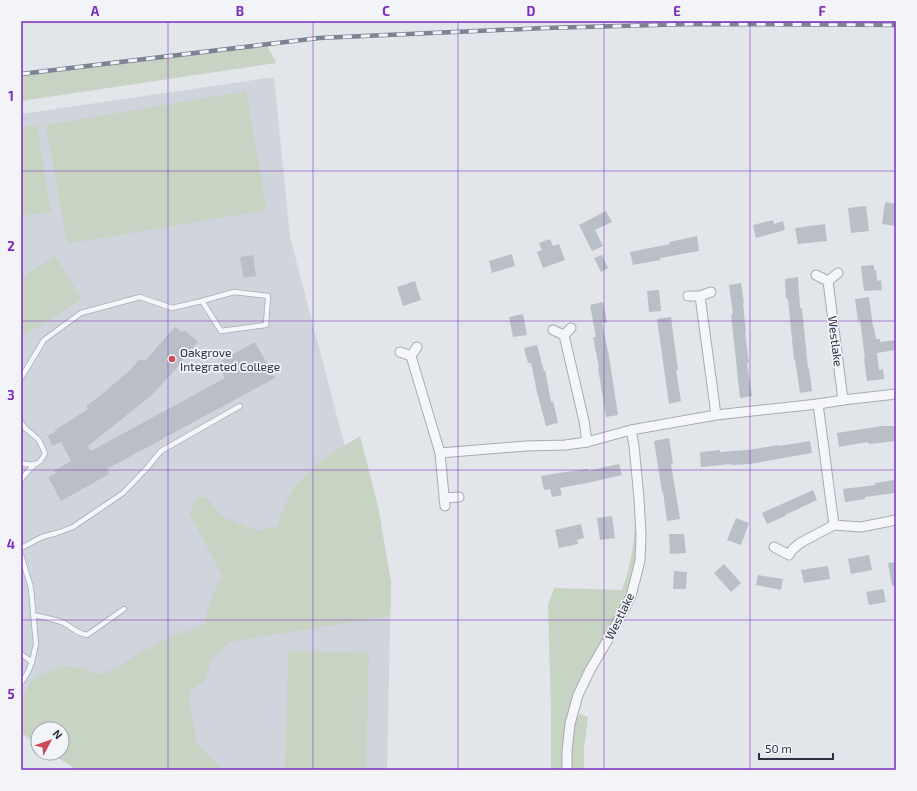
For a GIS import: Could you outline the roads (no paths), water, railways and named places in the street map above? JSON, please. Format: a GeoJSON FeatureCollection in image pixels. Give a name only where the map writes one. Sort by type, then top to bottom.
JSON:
{"type":"FeatureCollection","features":[{"type":"Feature","properties":{"kind":"street"},"geometry":{"type":"LineString","coordinates":[[816,276],[828,281],[838,273]]}},
{"type":"Feature","properties":{"kind":"street","name":"Westlake"},"geometry":{"type":"LineString","coordinates":[[828,281],[843,400]]}},
{"type":"Feature","properties":{"kind":"street"},"geometry":{"type":"LineString","coordinates":[[688,296],[700,296],[711,292]]}},
{"type":"Feature","properties":{"kind":"street"},"geometry":{"type":"LineString","coordinates":[[700,296],[716,415]]}},
{"type":"Feature","properties":{"kind":"street"},"geometry":{"type":"LineString","coordinates":[[564,335],[571,328]]}},
{"type":"Feature","properties":{"kind":"street"},"geometry":{"type":"LineString","coordinates":[[553,330],[564,335]]}},
{"type":"Feature","properties":{"kind":"street"},"geometry":{"type":"LineString","coordinates":[[564,335],[584,421],[587,442]]}},
{"type":"Feature","properties":{"kind":"street"},"geometry":{"type":"LineString","coordinates":[[411,356],[417,347]]}},
{"type":"Feature","properties":{"kind":"street"},"geometry":{"type":"LineString","coordinates":[[400,352],[411,356]]}},
{"type":"Feature","properties":{"kind":"street"},"geometry":{"type":"LineString","coordinates":[[411,356],[440,453],[445,502],[459,497]]}},
{"type":"Feature","properties":{"kind":"street"},"geometry":{"type":"LineString","coordinates":[[440,453],[526,446],[565,445],[587,442],[631,430],[716,415],[896,394]]}},
{"type":"Feature","properties":{"kind":"street"},"geometry":{"type":"LineString","coordinates":[[818,404],[834,525]]}},
{"type":"Feature","properties":{"kind":"street","name":"Westlake"},"geometry":{"type":"LineString","coordinates":[[567,770],[567,751],[570,724],[578,695],[590,670],[631,596],[640,561],[641,535],[639,498],[631,430]]}},
{"type":"Feature","properties":{"kind":"street"},"geometry":{"type":"LineString","coordinates":[[774,548],[789,555],[800,543],[834,525],[861,527],[896,520]]}},
{"type":"Feature","properties":{"kind":"lane"},"geometry":{"type":"LineString","coordinates":[[21,378],[44,340],[81,313],[140,297],[172,308],[234,292],[268,296],[266,325],[221,331],[202,301]]}},
{"type":"Feature","properties":{"kind":"lane"},"geometry":{"type":"LineString","coordinates":[[21,548],[42,537],[73,527],[123,493],[161,451],[240,406]]}},
{"type":"Feature","properties":{"kind":"lane"},"geometry":{"type":"LineString","coordinates":[[21,422],[25,428],[39,440],[45,453],[42,460],[34,465],[21,481]]}},
{"type":"Feature","properties":{"kind":"lane"},"geometry":{"type":"LineString","coordinates":[[21,463],[34,465]]}},
{"type":"Feature","properties":{"kind":"lane"},"geometry":{"type":"LineString","coordinates":[[21,555],[31,588],[36,644],[28,672],[21,681]]}},
{"type":"Feature","properties":{"kind":"lane"},"geometry":{"type":"LineString","coordinates":[[33,615],[48,617],[65,624],[80,634],[87,635],[124,609]]}},
{"type":"Feature","properties":{"kind":"lane"},"geometry":{"type":"LineString","coordinates":[[21,654],[32,662]]}},
{"type":"Feature","properties":{"kind":"railway"},"geometry":{"type":"LineString","coordinates":[[21,74],[319,38],[545,28],[693,24],[896,25]]}},
{"type":"Feature","properties":{"kind":"place","name":"Oakgrove Integrated College"},"geometry":{"type":"Point","coordinates":[172,359]}}]}
